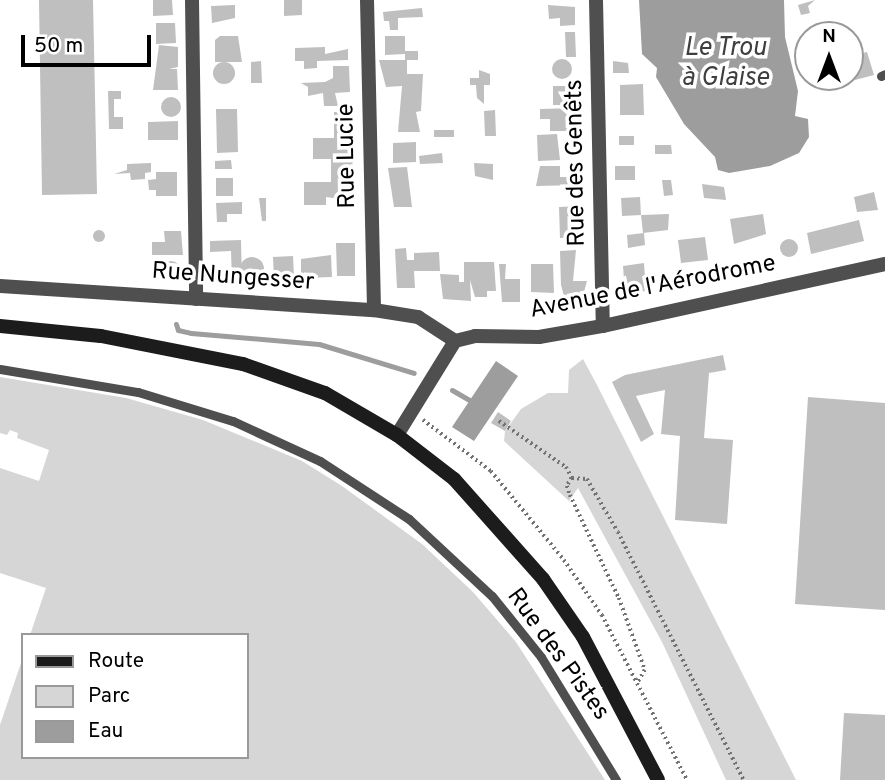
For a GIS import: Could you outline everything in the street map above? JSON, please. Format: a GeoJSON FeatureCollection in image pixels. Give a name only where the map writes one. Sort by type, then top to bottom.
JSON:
{"type":"FeatureCollection","features":[{"type":"Feature","properties":{"kind":"main road"},"geometry":{"type":"LineString","coordinates":[[0,326],[128,340],[243,364],[325,393],[397,435],[454,479],[543,579],[583,637],[657,780]]}},
{"type":"Feature","properties":{"kind":"street"},"geometry":{"type":"LineString","coordinates":[[192,0],[196,299]]}},
{"type":"Feature","properties":{"kind":"street","name":"Rue Lucie"},"geometry":{"type":"LineString","coordinates":[[367,0],[374,310]]}},
{"type":"Feature","properties":{"kind":"street","name":"Rue des Genêts"},"geometry":{"type":"LineString","coordinates":[[596,0],[603,326]]}},
{"type":"Feature","properties":{"kind":"street","name":"Avenue de l'Aérodrome"},"geometry":{"type":"LineString","coordinates":[[455,341],[485,335],[539,337],[603,326],[885,264]]}},
{"type":"Feature","properties":{"kind":"street","name":"Rue Nungesser"},"geometry":{"type":"LineString","coordinates":[[0,286],[374,310],[418,317],[455,341]]}},
{"type":"Feature","properties":{"kind":"street"},"geometry":{"type":"LineString","coordinates":[[397,435],[455,341]]}},
{"type":"Feature","properties":{"kind":"lane","name":"Rue des Pistes"},"geometry":{"type":"LineString","coordinates":[[0,369],[138,392],[233,421],[320,461],[409,519],[492,596],[541,657],[617,780]]}},
{"type":"Feature","properties":{"kind":"path"},"geometry":{"type":"LineString","coordinates":[[412,412],[491,471],[510,491],[602,615],[687,780]]}},
{"type":"Feature","properties":{"kind":"path"},"geometry":{"type":"LineString","coordinates":[[499,422],[565,467],[572,478]]}},
{"type":"Feature","properties":{"kind":"path"},"geometry":{"type":"LineString","coordinates":[[572,478],[567,486],[570,495],[614,587],[645,670],[638,682]]}},
{"type":"Feature","properties":{"kind":"path"},"geometry":{"type":"LineString","coordinates":[[572,478],[587,479],[618,532],[744,780]]}},
{"type":"Feature","properties":{"kind":"green space"},"geometry":{"type":"Polygon","coordinates":[[[583,359],[796,780],[726,780],[662,642],[578,488],[569,501],[504,441],[505,431],[521,409],[548,393],[568,393],[569,370],[583,359]]]}},
{"type":"Feature","properties":{"kind":"green space"},"geometry":{"type":"Polygon","coordinates":[[[0,377],[126,398],[203,420],[302,461],[342,486],[422,544],[473,592],[516,642],[605,780],[0,780],[0,725],[21,663],[21,759],[248,759],[248,633],[31,633],[46,588],[0,573],[0,468],[39,481],[49,450],[17,438],[18,433],[10,430],[7,435],[0,433],[0,377]]]}},
{"type":"Feature","properties":{"kind":"water","name":"Le Trou à Glaise"},"geometry":{"type":"Polygon","coordinates":[[[639,0],[784,0],[785,37],[794,74],[794,91],[798,91],[795,116],[808,119],[809,137],[799,153],[770,166],[729,173],[718,170],[715,157],[684,124],[656,77],[657,68],[642,54],[639,0]]]}},
{"type":"Feature","properties":{"kind":"water"},"geometry":{"type":"Polygon","coordinates":[[[496,361],[518,376],[474,441],[452,427],[496,361]]]}},
{"type":"Feature","properties":{"kind":"building"},"geometry":{"type":"Polygon","coordinates":[[[39,0],[93,0],[97,194],[42,195],[39,0]]]}},
{"type":"Feature","properties":{"kind":"building"},"geometry":{"type":"Polygon","coordinates":[[[153,0],[172,0],[173,15],[153,16],[153,0]]]}},
{"type":"Feature","properties":{"kind":"building"},"geometry":{"type":"Polygon","coordinates":[[[284,0],[302,0],[302,15],[284,16],[284,0]]]}},
{"type":"Feature","properties":{"kind":"building"},"geometry":{"type":"Polygon","coordinates":[[[815,0],[808,6],[810,13],[801,15],[798,5],[815,0]]]}},
{"type":"Feature","properties":{"kind":"building"},"geometry":{"type":"Polygon","coordinates":[[[235,5],[235,18],[212,23],[211,6],[235,5]]]}},
{"type":"Feature","properties":{"kind":"building"},"geometry":{"type":"Polygon","coordinates":[[[548,5],[575,7],[575,25],[560,26],[560,18],[549,19],[548,5]]]}},
{"type":"Feature","properties":{"kind":"building"},"geometry":{"type":"Polygon","coordinates":[[[422,8],[423,17],[398,18],[398,30],[390,30],[389,21],[384,21],[383,12],[422,8]]]}},
{"type":"Feature","properties":{"kind":"building"},"geometry":{"type":"Polygon","coordinates":[[[156,23],[175,23],[176,43],[156,44],[156,23]]]}},
{"type":"Feature","properties":{"kind":"building"},"geometry":{"type":"Polygon","coordinates":[[[565,32],[575,32],[576,57],[566,57],[565,32]]]}},
{"type":"Feature","properties":{"kind":"building"},"geometry":{"type":"Polygon","coordinates":[[[220,36],[238,36],[242,62],[215,62],[215,40],[220,36]]]}},
{"type":"Feature","properties":{"kind":"building"},"geometry":{"type":"Polygon","coordinates":[[[385,36],[405,36],[405,51],[418,51],[418,60],[407,60],[407,74],[423,74],[421,111],[416,112],[420,132],[398,132],[402,86],[386,87],[379,60],[405,60],[405,54],[385,55],[385,36]]]}},
{"type":"Feature","properties":{"kind":"building"},"geometry":{"type":"Polygon","coordinates":[[[159,45],[178,47],[178,67],[169,69],[177,69],[178,90],[153,90],[159,45]]]}},
{"type":"Feature","properties":{"kind":"building"},"geometry":{"type":"Polygon","coordinates":[[[325,47],[325,54],[348,49],[348,60],[317,61],[317,68],[304,69],[304,61],[295,61],[295,48],[325,47]]]}},
{"type":"Feature","properties":{"kind":"building"},"geometry":{"type":"Polygon","coordinates":[[[867,52],[874,75],[864,78],[864,53],[867,52]]]}},
{"type":"Feature","properties":{"kind":"building"},"geometry":{"type":"Polygon","coordinates":[[[562,59],[569,62],[572,69],[569,76],[562,79],[555,76],[552,69],[555,62],[562,59]]]}},
{"type":"Feature","properties":{"kind":"building"},"geometry":{"type":"Polygon","coordinates":[[[261,61],[262,83],[251,83],[251,62],[261,61]]]}},
{"type":"Feature","properties":{"kind":"building"},"geometry":{"type":"Polygon","coordinates":[[[613,61],[628,63],[629,73],[613,73],[613,61]]]}},
{"type":"Feature","properties":{"kind":"building"},"geometry":{"type":"Polygon","coordinates":[[[224,62],[232,65],[235,73],[232,81],[224,84],[216,81],[213,73],[216,65],[224,62]]]}},
{"type":"Feature","properties":{"kind":"building"},"geometry":{"type":"Polygon","coordinates":[[[333,66],[349,66],[350,92],[335,93],[338,106],[324,106],[323,93],[308,96],[308,87],[301,83],[325,82],[333,78],[333,66]]]}},
{"type":"Feature","properties":{"kind":"building"},"geometry":{"type":"Polygon","coordinates":[[[479,70],[490,74],[490,85],[484,85],[484,104],[477,98],[476,85],[470,85],[470,78],[479,78],[479,70]]]}},
{"type":"Feature","properties":{"kind":"building"},"geometry":{"type":"Polygon","coordinates":[[[643,84],[644,115],[620,115],[620,85],[643,84]]]}},
{"type":"Feature","properties":{"kind":"building"},"geometry":{"type":"Polygon","coordinates":[[[553,86],[574,86],[574,105],[553,105],[553,86]]]}},
{"type":"Feature","properties":{"kind":"building"},"geometry":{"type":"Polygon","coordinates":[[[108,91],[121,91],[121,99],[114,99],[114,117],[123,117],[123,129],[109,129],[108,91]]]}},
{"type":"Feature","properties":{"kind":"building"},"geometry":{"type":"Polygon","coordinates":[[[171,97],[178,100],[181,107],[178,114],[171,117],[164,114],[161,107],[164,100],[171,97]]]}},
{"type":"Feature","properties":{"kind":"building"},"geometry":{"type":"Polygon","coordinates":[[[576,108],[574,131],[550,131],[550,119],[540,119],[540,109],[576,108]]]}},
{"type":"Feature","properties":{"kind":"building"},"geometry":{"type":"Polygon","coordinates":[[[216,109],[237,109],[238,152],[217,153],[216,109]]]}},
{"type":"Feature","properties":{"kind":"building"},"geometry":{"type":"Polygon","coordinates":[[[495,110],[496,136],[485,136],[484,111],[495,110]]]}},
{"type":"Feature","properties":{"kind":"building"},"geometry":{"type":"Polygon","coordinates":[[[334,112],[351,112],[353,181],[337,183],[354,183],[354,201],[326,197],[326,205],[304,205],[304,182],[331,182],[331,159],[313,159],[313,138],[334,138],[334,112]]]}},
{"type":"Feature","properties":{"kind":"building"},"geometry":{"type":"Polygon","coordinates":[[[178,121],[178,140],[148,140],[148,122],[178,121]]]}},
{"type":"Feature","properties":{"kind":"building"},"geometry":{"type":"Polygon","coordinates":[[[434,130],[454,130],[454,137],[434,137],[434,130]]]}},
{"type":"Feature","properties":{"kind":"building"},"geometry":{"type":"Polygon","coordinates":[[[557,134],[560,160],[538,161],[537,135],[557,134]]]}},
{"type":"Feature","properties":{"kind":"building"},"geometry":{"type":"Polygon","coordinates":[[[619,136],[634,136],[634,145],[619,145],[619,136]]]}},
{"type":"Feature","properties":{"kind":"building"},"geometry":{"type":"Polygon","coordinates":[[[416,142],[416,162],[393,163],[393,143],[416,142]]]}},
{"type":"Feature","properties":{"kind":"building"},"geometry":{"type":"Polygon","coordinates":[[[655,145],[671,145],[672,154],[655,154],[655,145]]]}},
{"type":"Feature","properties":{"kind":"building"},"geometry":{"type":"Polygon","coordinates":[[[442,153],[443,163],[420,164],[419,156],[442,153]]]}},
{"type":"Feature","properties":{"kind":"building"},"geometry":{"type":"Polygon","coordinates":[[[231,160],[232,169],[215,169],[215,161],[231,160]]]}},
{"type":"Feature","properties":{"kind":"building"},"geometry":{"type":"Polygon","coordinates":[[[151,163],[151,172],[145,173],[145,179],[131,180],[130,173],[114,174],[127,170],[127,164],[151,163]]]}},
{"type":"Feature","properties":{"kind":"building"},"geometry":{"type":"Polygon","coordinates":[[[474,163],[493,164],[493,180],[475,176],[474,163]]]}},
{"type":"Feature","properties":{"kind":"building"},"geometry":{"type":"Polygon","coordinates":[[[540,166],[560,166],[560,177],[579,177],[579,185],[536,186],[540,166]]]}},
{"type":"Feature","properties":{"kind":"building"},"geometry":{"type":"Polygon","coordinates":[[[615,166],[635,166],[635,180],[615,180],[615,166]]]}},
{"type":"Feature","properties":{"kind":"building"},"geometry":{"type":"Polygon","coordinates":[[[407,167],[412,207],[394,207],[388,168],[407,167]]]}},
{"type":"Feature","properties":{"kind":"building"},"geometry":{"type":"Polygon","coordinates":[[[156,172],[177,172],[177,196],[156,196],[156,190],[149,190],[148,180],[156,179],[156,172]]]}},
{"type":"Feature","properties":{"kind":"building"},"geometry":{"type":"Polygon","coordinates":[[[216,178],[233,178],[233,196],[216,196],[216,178]]]}},
{"type":"Feature","properties":{"kind":"building"},"geometry":{"type":"Polygon","coordinates":[[[662,180],[671,180],[673,195],[664,196],[662,180]]]}},
{"type":"Feature","properties":{"kind":"building"},"geometry":{"type":"Polygon","coordinates":[[[702,184],[724,187],[726,200],[704,198],[702,184]]]}},
{"type":"Feature","properties":{"kind":"building"},"geometry":{"type":"Polygon","coordinates":[[[874,192],[878,210],[857,212],[854,197],[874,192]]]}},
{"type":"Feature","properties":{"kind":"building"},"geometry":{"type":"Polygon","coordinates":[[[640,197],[641,215],[622,216],[621,198],[640,197]]]}},
{"type":"Feature","properties":{"kind":"building"},"geometry":{"type":"Polygon","coordinates":[[[259,198],[266,198],[266,221],[262,221],[259,198]]]}},
{"type":"Feature","properties":{"kind":"building"},"geometry":{"type":"Polygon","coordinates":[[[242,202],[242,214],[227,214],[227,222],[217,222],[216,203],[242,202]]]}},
{"type":"Feature","properties":{"kind":"building"},"geometry":{"type":"Polygon","coordinates":[[[580,206],[581,237],[560,238],[559,207],[580,206]]]}},
{"type":"Feature","properties":{"kind":"building"},"geometry":{"type":"Polygon","coordinates":[[[669,214],[668,230],[643,233],[641,215],[669,214]]]}},
{"type":"Feature","properties":{"kind":"building"},"geometry":{"type":"Polygon","coordinates":[[[763,214],[766,234],[734,244],[730,219],[763,214]]]}},
{"type":"Feature","properties":{"kind":"building"},"geometry":{"type":"Polygon","coordinates":[[[859,220],[864,241],[811,254],[807,233],[859,220]]]}},
{"type":"Feature","properties":{"kind":"building"},"geometry":{"type":"Polygon","coordinates":[[[94,231],[104,231],[104,241],[94,241],[94,231]]]}},
{"type":"Feature","properties":{"kind":"building"},"geometry":{"type":"Polygon","coordinates":[[[164,231],[181,231],[183,255],[152,255],[152,242],[165,242],[164,231]]]}},
{"type":"Feature","properties":{"kind":"building"},"geometry":{"type":"Polygon","coordinates":[[[644,233],[645,245],[628,248],[627,235],[644,233]]]}},
{"type":"Feature","properties":{"kind":"building"},"geometry":{"type":"Polygon","coordinates":[[[705,237],[708,260],[681,263],[678,240],[705,237]]]}},
{"type":"Feature","properties":{"kind":"building"},"geometry":{"type":"Polygon","coordinates":[[[785,239],[793,239],[798,248],[796,255],[785,257],[780,252],[780,244],[785,239]]]}},
{"type":"Feature","properties":{"kind":"building"},"geometry":{"type":"Polygon","coordinates":[[[241,240],[242,280],[232,281],[231,251],[210,252],[210,241],[241,240]]]}},
{"type":"Feature","properties":{"kind":"building"},"geometry":{"type":"Polygon","coordinates":[[[336,243],[355,243],[355,276],[337,276],[336,243]]]}},
{"type":"Feature","properties":{"kind":"building"},"geometry":{"type":"Polygon","coordinates":[[[406,248],[407,260],[414,260],[414,253],[439,252],[440,271],[414,271],[415,288],[397,288],[395,249],[406,248]]]}},
{"type":"Feature","properties":{"kind":"building"},"geometry":{"type":"Polygon","coordinates":[[[576,250],[573,281],[587,281],[581,303],[574,301],[574,296],[564,296],[561,285],[560,251],[576,250]]]}},
{"type":"Feature","properties":{"kind":"building"},"geometry":{"type":"Polygon","coordinates":[[[331,255],[332,277],[301,278],[301,259],[331,255]]]}},
{"type":"Feature","properties":{"kind":"building"},"geometry":{"type":"Polygon","coordinates":[[[293,256],[294,277],[274,278],[273,257],[293,256]]]}},
{"type":"Feature","properties":{"kind":"building"},"geometry":{"type":"Polygon","coordinates":[[[252,257],[260,261],[264,269],[260,277],[252,281],[244,277],[240,269],[244,261],[252,257]]]}},
{"type":"Feature","properties":{"kind":"building"},"geometry":{"type":"Polygon","coordinates":[[[171,261],[178,264],[181,271],[178,278],[171,281],[164,278],[161,271],[164,264],[171,261]]]}},
{"type":"Feature","properties":{"kind":"building"},"geometry":{"type":"Polygon","coordinates":[[[464,262],[494,262],[496,291],[487,291],[487,297],[475,297],[470,280],[471,301],[443,299],[440,274],[459,275],[459,282],[464,282],[464,262]]]}},
{"type":"Feature","properties":{"kind":"building"},"geometry":{"type":"Polygon","coordinates":[[[644,263],[646,291],[625,293],[623,266],[644,263]]]}},
{"type":"Feature","properties":{"kind":"building"},"geometry":{"type":"Polygon","coordinates":[[[499,264],[506,264],[505,279],[520,279],[520,302],[502,302],[499,264]]]}},
{"type":"Feature","properties":{"kind":"building"},"geometry":{"type":"Polygon","coordinates":[[[531,264],[553,264],[554,293],[531,292],[531,264]]]}},
{"type":"Feature","properties":{"kind":"building"},"geometry":{"type":"Polygon","coordinates":[[[723,355],[726,370],[709,373],[704,438],[733,440],[727,524],[675,520],[680,436],[661,434],[665,390],[636,396],[654,434],[641,442],[612,382],[625,375],[723,355]]]}},
{"type":"Feature","properties":{"kind":"building"},"geometry":{"type":"Polygon","coordinates":[[[808,397],[885,403],[885,610],[795,604],[808,397]]]}},
{"type":"Feature","properties":{"kind":"building"},"geometry":{"type":"Polygon","coordinates":[[[498,412],[511,421],[505,431],[491,423],[498,412]]]}},
{"type":"Feature","properties":{"kind":"building"},"geometry":{"type":"Polygon","coordinates":[[[844,713],[885,715],[885,780],[840,780],[844,713]]]}},
{"type":"Feature","properties":{"kind":"waterway"},"geometry":{"type":"LineString","coordinates":[[176,324],[178,330],[191,333],[319,344],[414,373]]}},
{"type":"Feature","properties":{"kind":"waterway"},"geometry":{"type":"LineString","coordinates":[[452,390],[469,400]]}}]}
